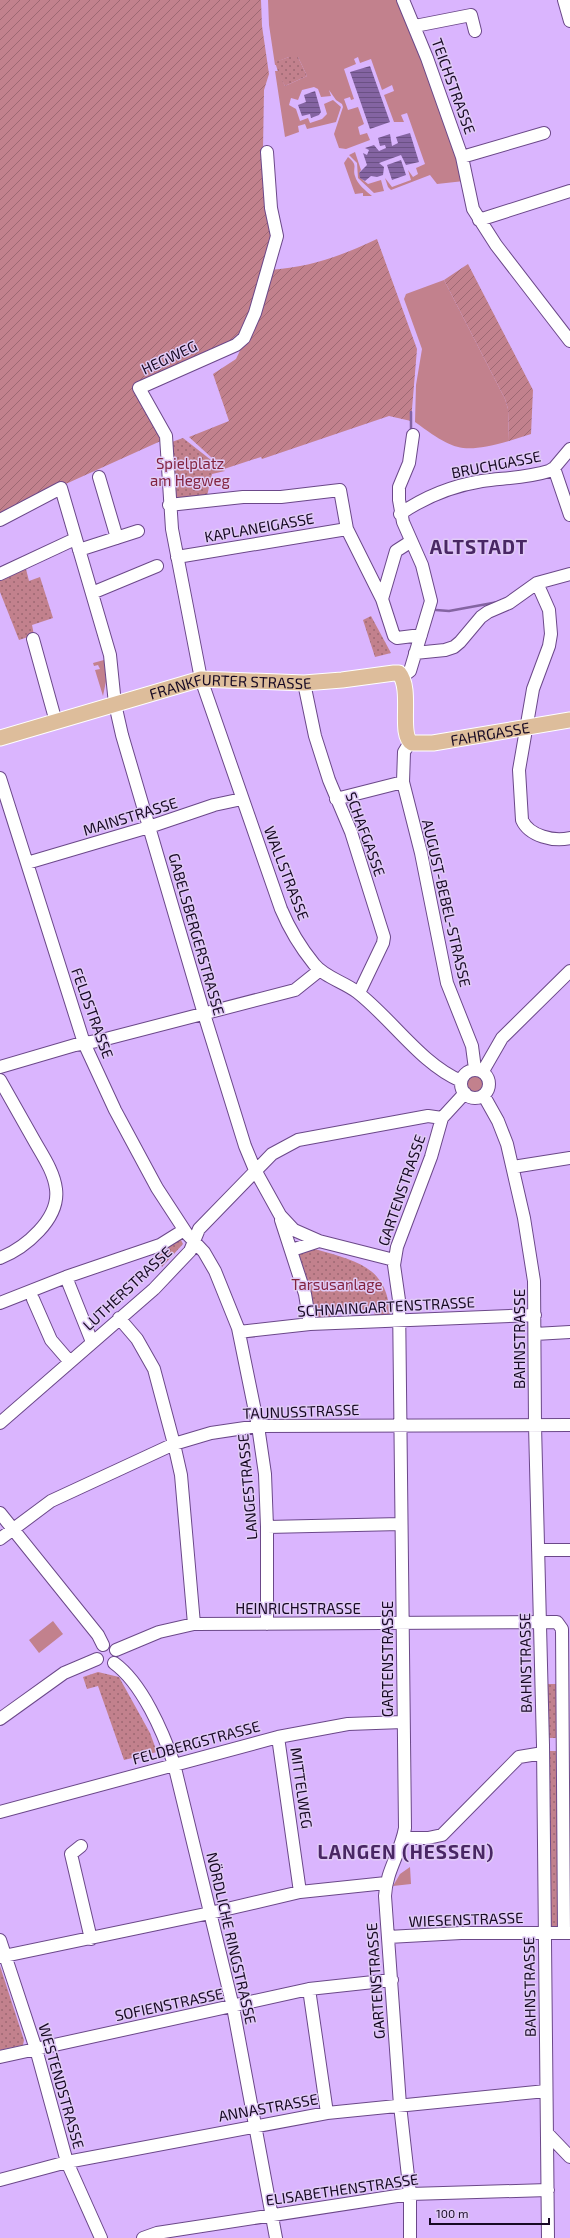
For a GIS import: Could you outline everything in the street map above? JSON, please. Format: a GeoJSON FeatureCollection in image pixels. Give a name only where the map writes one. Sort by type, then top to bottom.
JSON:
{"type":"FeatureCollection","features":[{"type":"Feature","properties":{"kind":"main road","name":"FRANKFURTER STRASSE"},"geometry":{"type":"LineString","coordinates":[[0,738],[201,679],[304,683],[394,673],[398,673],[403,679]]}},
{"type":"Feature","properties":{"kind":"main road"},"geometry":{"type":"LineString","coordinates":[[403,679],[406,698],[406,734],[410,742]]}},
{"type":"Feature","properties":{"kind":"main road","name":"FAHRGASSE"},"geometry":{"type":"LineString","coordinates":[[410,742],[417,744],[433,743],[570,720]]}},
{"type":"Feature","properties":{"kind":"street","name":"TEICHSTRASSE"},"geometry":{"type":"LineString","coordinates":[[403,0],[415,26],[462,157],[473,210],[570,341]]}},
{"type":"Feature","properties":{"kind":"street"},"geometry":{"type":"LineString","coordinates":[[564,0],[570,21]]}},
{"type":"Feature","properties":{"kind":"street","name":"TEICHSTRASSE"},"geometry":{"type":"LineString","coordinates":[[415,26],[471,15],[475,31]]}},
{"type":"Feature","properties":{"kind":"street","name":"TEICHSTRASSE"},"geometry":{"type":"LineString","coordinates":[[462,157],[544,133]]}},
{"type":"Feature","properties":{"kind":"street","name":"HEGWEG"},"geometry":{"type":"LineString","coordinates":[[201,679],[177,557],[169,504],[166,436],[139,388],[236,345],[244,338],[258,306],[277,236],[270,200],[267,152]]}},
{"type":"Feature","properties":{"kind":"street"},"geometry":{"type":"LineString","coordinates":[[479,220],[570,190]]}},
{"type":"Feature","properties":{"kind":"street"},"geometry":{"type":"LineString","coordinates":[[403,679],[410,671],[430,609],[430,597],[422,565],[408,543],[400,514],[399,487],[409,463],[413,435]]}},
{"type":"Feature","properties":{"kind":"street"},"geometry":{"type":"LineString","coordinates":[[570,449],[554,468],[570,515]]}},
{"type":"Feature","properties":{"kind":"street","name":"BRUCHGASSE"},"geometry":{"type":"LineString","coordinates":[[400,514],[420,499],[443,491],[481,481],[541,474],[554,468]]}},
{"type":"Feature","properties":{"kind":"street"},"geometry":{"type":"LineString","coordinates":[[99,477],[117,538]]}},
{"type":"Feature","properties":{"kind":"street","name":"GABELSBERGERSTRASSE"},"geometry":{"type":"LineString","coordinates":[[0,520],[61,488],[112,662],[115,704],[149,827],[204,1014],[245,1146],[255,1170],[280,1215]]}},
{"type":"Feature","properties":{"kind":"street"},"geometry":{"type":"LineString","coordinates":[[169,504],[243,497],[281,497],[340,490],[347,529],[374,579],[394,636],[396,638],[421,635]]}},
{"type":"Feature","properties":{"kind":"street","name":"KAPLANEIGASSE"},"geometry":{"type":"LineString","coordinates":[[177,557],[347,529]]}},
{"type":"Feature","properties":{"kind":"street"},"geometry":{"type":"LineString","coordinates":[[79,550],[138,531]]}},
{"type":"Feature","properties":{"kind":"street"},"geometry":{"type":"LineString","coordinates":[[0,574],[75,538]]}},
{"type":"Feature","properties":{"kind":"street"},"geometry":{"type":"LineString","coordinates":[[382,599],[396,551],[408,543]]}},
{"type":"Feature","properties":{"kind":"street"},"geometry":{"type":"LineString","coordinates":[[92,593],[157,566]]}},
{"type":"Feature","properties":{"kind":"street"},"geometry":{"type":"LineString","coordinates":[[415,653],[445,650],[454,647],[460,642],[481,616],[509,603],[537,583],[570,574]]}},
{"type":"Feature","properties":{"kind":"street"},"geometry":{"type":"LineString","coordinates":[[537,583],[548,610],[551,634],[549,646],[533,690],[519,775],[523,822],[535,834],[557,840],[570,838]]}},
{"type":"Feature","properties":{"kind":"street"},"geometry":{"type":"LineString","coordinates":[[33,639],[56,722]]}},
{"type":"Feature","properties":{"kind":"street","name":"WALLSTRASSE"},"geometry":{"type":"LineString","coordinates":[[201,679],[284,917],[314,964],[320,970],[359,993],[443,1073],[461,1081]]}},
{"type":"Feature","properties":{"kind":"street","name":"SCHAFGASSE"},"geometry":{"type":"LineString","coordinates":[[304,683],[310,723],[336,799],[351,832],[384,936],[383,943],[359,993]]}},
{"type":"Feature","properties":{"kind":"street","name":"AUGUST-BEBEL-STRASSE"},"geometry":{"type":"LineString","coordinates":[[410,742],[404,752],[403,782],[421,853],[447,983],[472,1046],[479,1070]]}},
{"type":"Feature","properties":{"kind":"street","name":"FELDSTRASSE"},"geometry":{"type":"LineString","coordinates":[[0,778],[84,1043],[115,1110],[154,1182],[184,1230],[194,1241]]}},
{"type":"Feature","properties":{"kind":"street"},"geometry":{"type":"LineString","coordinates":[[336,799],[403,782]]}},
{"type":"Feature","properties":{"kind":"street","name":"MAINSTRASSE"},"geometry":{"type":"LineString","coordinates":[[26,863],[149,827],[214,805],[242,799]]}},
{"type":"Feature","properties":{"kind":"street"},"geometry":{"type":"LineString","coordinates":[[0,1067],[8,1063],[84,1043],[295,990],[320,970]]}},
{"type":"Feature","properties":{"kind":"street"},"geometry":{"type":"LineString","coordinates":[[479,1070],[490,1083],[484,1096],[476,1098],[465,1093],[461,1081],[466,1073],[479,1070],[502,1038],[570,971]]}},
{"type":"Feature","properties":{"kind":"street"},"geometry":{"type":"LineString","coordinates":[[0,1080],[50,1168],[57,1194],[50,1214],[36,1235],[20,1248],[0,1258]]}},
{"type":"Feature","properties":{"kind":"street","name":"GARTENSTRASSE"},"geometry":{"type":"LineString","coordinates":[[410,2238],[410,2194],[400,2106],[388,1938],[386,1883],[403,1838],[404,1624],[401,1524],[399,1300],[394,1260],[397,1247],[431,1158],[442,1118],[465,1093]]}},
{"type":"Feature","properties":{"kind":"street","name":"BAHNSTRASSE"},"geometry":{"type":"LineString","coordinates":[[484,1096],[498,1121],[513,1167],[531,1252],[535,1315],[535,1425],[543,1753],[548,2238]]}},
{"type":"Feature","properties":{"kind":"street","name":"LUTHERSTRASSE"},"geometry":{"type":"LineString","coordinates":[[0,1423],[163,1279],[190,1251],[199,1229],[272,1154],[298,1140],[428,1116],[442,1118]]}},
{"type":"Feature","properties":{"kind":"street"},"geometry":{"type":"LineString","coordinates":[[513,1167],[570,1158]]}},
{"type":"Feature","properties":{"kind":"street"},"geometry":{"type":"LineString","coordinates":[[280,1215],[294,1230],[319,1241],[394,1260]]}},
{"type":"Feature","properties":{"kind":"street"},"geometry":{"type":"LineString","coordinates":[[280,1215],[305,1294],[310,1324]]}},
{"type":"Feature","properties":{"kind":"street"},"geometry":{"type":"LineString","coordinates":[[0,1303],[66,1277],[160,1245],[184,1230]]}},
{"type":"Feature","properties":{"kind":"street","name":"LANGESTRASSE"},"geometry":{"type":"LineString","coordinates":[[194,1241],[215,1271],[232,1310],[239,1332],[258,1426],[265,1474],[267,1527],[267,1624]]}},
{"type":"Feature","properties":{"kind":"street"},"geometry":{"type":"LineString","coordinates":[[292,1250],[319,1241]]}},
{"type":"Feature","properties":{"kind":"street"},"geometry":{"type":"LineString","coordinates":[[66,1277],[92,1342]]}},
{"type":"Feature","properties":{"kind":"street"},"geometry":{"type":"LineString","coordinates":[[33,1298],[52,1340],[70,1362]]}},
{"type":"Feature","properties":{"kind":"street","name":"SCHNAINGARTENSTRASSE"},"geometry":{"type":"LineString","coordinates":[[239,1332],[310,1324],[535,1315]]}},
{"type":"Feature","properties":{"kind":"street"},"geometry":{"type":"LineString","coordinates":[[119,1318],[137,1339],[154,1369],[174,1444],[181,1475],[194,1624]]}},
{"type":"Feature","properties":{"kind":"street"},"geometry":{"type":"LineString","coordinates":[[535,1334],[570,1332]]}},
{"type":"Feature","properties":{"kind":"street","name":"TAUNUSSTRASSE"},"geometry":{"type":"LineString","coordinates":[[0,1540],[51,1501],[174,1444],[211,1433],[258,1426],[570,1425]]}},
{"type":"Feature","properties":{"kind":"street"},"geometry":{"type":"LineString","coordinates":[[0,1513],[98,1635],[103,1645]]}},
{"type":"Feature","properties":{"kind":"street"},"geometry":{"type":"LineString","coordinates":[[267,1527],[401,1524]]}},
{"type":"Feature","properties":{"kind":"street"},"geometry":{"type":"LineString","coordinates":[[538,1550],[570,1550]]}},
{"type":"Feature","properties":{"kind":"street","name":"HEINRICHSTRASSE"},"geometry":{"type":"LineString","coordinates":[[116,1650],[159,1632],[194,1624],[557,1622],[562,1629],[567,1933]]}},
{"type":"Feature","properties":{"kind":"street"},"geometry":{"type":"LineString","coordinates":[[103,1645],[109,1645],[116,1650],[117,1655],[114,1663],[106,1666],[96,1659],[97,1651],[103,1645]]}},
{"type":"Feature","properties":{"kind":"street"},"geometry":{"type":"LineString","coordinates":[[0,1719],[64,1673],[96,1659]]}},
{"type":"Feature","properties":{"kind":"street","name":"NÖRDLICHE RINGSTRASSE"},"geometry":{"type":"LineString","coordinates":[[114,1663],[124,1670],[139,1693],[164,1737],[174,1764],[233,2007],[276,2238]]}},
{"type":"Feature","properties":{"kind":"street","name":"FELDBERGSTRASSE"},"geometry":{"type":"LineString","coordinates":[[0,1812],[278,1737],[348,1724],[403,1722]]}},
{"type":"Feature","properties":{"kind":"street","name":"MITTELWEG"},"geometry":{"type":"LineString","coordinates":[[278,1737],[300,1892]]}},
{"type":"Feature","properties":{"kind":"street"},"geometry":{"type":"LineString","coordinates":[[403,1838],[434,1838],[445,1833],[519,1757],[543,1753]]}},
{"type":"Feature","properties":{"kind":"street"},"geometry":{"type":"LineString","coordinates":[[81,1846],[71,1854],[91,1939]]}},
{"type":"Feature","properties":{"kind":"street"},"geometry":{"type":"LineString","coordinates":[[3,1957],[210,1913],[300,1892],[386,1883]]}},
{"type":"Feature","properties":{"kind":"street","name":"WIESENSTRASSE"},"geometry":{"type":"LineString","coordinates":[[388,1938],[461,1933],[567,1933]]}},
{"type":"Feature","properties":{"kind":"street","name":"WESTENDSTRASSE"},"geometry":{"type":"LineString","coordinates":[[0,1940],[3,1957],[36,2049],[67,2162],[101,2238]]}},
{"type":"Feature","properties":{"kind":"street","name":"SOFIENSTRASSE"},"geometry":{"type":"LineString","coordinates":[[0,2057],[233,2007],[309,1989],[392,1980]]}},
{"type":"Feature","properties":{"kind":"street"},"geometry":{"type":"LineString","coordinates":[[309,1989],[326,2113]]}},
{"type":"Feature","properties":{"kind":"street","name":"ANNASTRASSE"},"geometry":{"type":"LineString","coordinates":[[0,2180],[67,2162],[254,2125],[326,2113],[546,2091]]}},
{"type":"Feature","properties":{"kind":"street"},"geometry":{"type":"LineString","coordinates":[[547,2134],[570,2157]]}},
{"type":"Feature","properties":{"kind":"street","name":"ELISABETHENSTRASSE"},"geometry":{"type":"LineString","coordinates":[[143,2238],[157,2233],[410,2194],[548,2190]]}},
{"type":"Feature","properties":{"kind":"green space"},"geometry":{"type":"Polygon","coordinates":[[[0,0],[261,0],[262,26],[269,74],[264,90],[263,150],[274,233],[267,264],[241,338],[135,385],[163,440],[59,487],[0,517],[0,0]]]}},
{"type":"Feature","properties":{"kind":"green space"},"geometry":{"type":"Polygon","coordinates":[[[268,0],[399,0],[412,27],[464,181],[437,184],[430,175],[391,190],[388,187],[385,178],[392,187],[411,180],[408,170],[413,177],[418,174],[416,168],[425,164],[407,113],[401,115],[404,122],[394,122],[384,95],[394,91],[392,85],[382,90],[371,59],[360,63],[358,57],[354,59],[356,64],[344,69],[354,99],[351,100],[350,97],[344,99],[348,110],[358,107],[364,124],[358,127],[360,135],[367,133],[370,140],[346,149],[339,148],[334,134],[343,107],[342,104],[336,100],[329,90],[331,96],[321,97],[318,89],[314,87],[302,90],[298,100],[291,98],[289,105],[296,109],[300,121],[308,118],[310,123],[322,119],[327,114],[324,104],[333,100],[341,107],[336,122],[307,129],[305,124],[298,126],[299,132],[285,137],[275,71],[278,71],[285,86],[307,76],[298,57],[289,57],[276,62],[275,65],[269,25],[268,0]]]}},
{"type":"Feature","properties":{"kind":"green space"},"geometry":{"type":"Polygon","coordinates":[[[289,57],[298,57],[307,76],[285,86],[279,75],[275,62],[289,57]]]}},
{"type":"Feature","properties":{"kind":"green space"},"geometry":{"type":"Polygon","coordinates":[[[355,152],[361,170],[359,173],[363,180],[368,184],[381,180],[384,191],[374,193],[358,178],[357,163],[349,155],[355,152]]]}},
{"type":"Feature","properties":{"kind":"green space"},"geometry":{"type":"Polygon","coordinates":[[[348,157],[353,162],[356,179],[372,196],[363,196],[363,193],[355,194],[344,163],[348,157]]]}},
{"type":"Feature","properties":{"kind":"green space"},"geometry":{"type":"Polygon","coordinates":[[[377,239],[417,349],[411,421],[389,416],[262,459],[261,457],[224,469],[189,437],[229,421],[213,374],[236,359],[246,338],[270,270],[285,269],[325,260],[351,251],[377,239]]]}},
{"type":"Feature","properties":{"kind":"green space"},"geometry":{"type":"Polygon","coordinates":[[[468,264],[533,390],[531,434],[509,441],[508,409],[505,399],[444,280],[468,264]]]}},
{"type":"Feature","properties":{"kind":"green space"},"geometry":{"type":"Polygon","coordinates":[[[444,280],[505,399],[508,409],[509,441],[480,448],[459,447],[440,439],[415,422],[416,385],[422,349],[404,299],[406,294],[444,280]]]}},
{"type":"Feature","properties":{"kind":"green space","name":"Spielplatz am Hegweg"},"geometry":{"type":"Polygon","coordinates":[[[183,438],[225,471],[212,474],[207,496],[171,500],[169,443],[183,438]]]}},
{"type":"Feature","properties":{"kind":"green space"},"geometry":{"type":"Polygon","coordinates":[[[26,569],[29,581],[40,577],[53,618],[32,625],[34,635],[19,640],[0,592],[0,581],[26,569]]]}},
{"type":"Feature","properties":{"kind":"green space"},"geometry":{"type":"Polygon","coordinates":[[[371,616],[391,653],[375,657],[363,620],[371,616]]]}},
{"type":"Feature","properties":{"kind":"green space"},"geometry":{"type":"Polygon","coordinates":[[[104,660],[106,681],[103,696],[95,670],[100,669],[98,665],[94,666],[93,663],[104,660]]]}},
{"type":"Feature","properties":{"kind":"green space"},"geometry":{"type":"Polygon","coordinates":[[[474,1075],[480,1078],[483,1084],[480,1090],[474,1093],[468,1090],[465,1084],[468,1078],[474,1075]]]}},
{"type":"Feature","properties":{"kind":"green space"},"geometry":{"type":"Polygon","coordinates":[[[179,1236],[183,1244],[162,1267],[155,1250],[179,1236]]]}},
{"type":"Feature","properties":{"kind":"green space","name":"Tarsusanlage"},"geometry":{"type":"Polygon","coordinates":[[[315,1249],[356,1262],[367,1268],[376,1276],[383,1286],[388,1299],[390,1316],[375,1317],[374,1309],[331,1312],[330,1319],[314,1320],[311,1294],[299,1254],[315,1249]]]}},
{"type":"Feature","properties":{"kind":"green space"},"geometry":{"type":"Polygon","coordinates":[[[53,1621],[63,1634],[39,1653],[29,1640],[53,1621]]]}},
{"type":"Feature","properties":{"kind":"green space"},"geometry":{"type":"Polygon","coordinates":[[[98,1672],[119,1677],[150,1733],[157,1752],[124,1760],[98,1686],[87,1689],[83,1677],[98,1672]]]}},
{"type":"Feature","properties":{"kind":"green space"},"geometry":{"type":"Polygon","coordinates":[[[548,1684],[558,1684],[558,1738],[548,1738],[548,1684]]]}},
{"type":"Feature","properties":{"kind":"green space"},"geometry":{"type":"Polygon","coordinates":[[[550,1751],[558,1751],[559,1928],[550,1927],[550,1751]]]}},
{"type":"Feature","properties":{"kind":"green space"},"geometry":{"type":"Polygon","coordinates":[[[410,1867],[411,1884],[393,1886],[400,1874],[410,1867]]]}},
{"type":"Feature","properties":{"kind":"green space"},"geometry":{"type":"Polygon","coordinates":[[[0,1966],[24,2040],[23,2045],[0,2050],[0,1966]]]}},
{"type":"Feature","properties":{"kind":"shaded area"},"geometry":{"type":"Polygon","coordinates":[[[370,66],[390,122],[370,129],[350,72],[370,66]]]}},
{"type":"Feature","properties":{"kind":"shaded area"},"geometry":{"type":"Polygon","coordinates":[[[315,91],[321,112],[319,115],[311,118],[310,114],[302,116],[298,105],[306,102],[304,95],[315,91]]]}},
{"type":"Feature","properties":{"kind":"shaded area"},"geometry":{"type":"Polygon","coordinates":[[[410,133],[419,162],[406,165],[401,155],[379,163],[384,167],[383,175],[377,177],[371,176],[365,181],[360,178],[359,173],[367,165],[363,153],[367,155],[369,150],[365,148],[374,145],[379,151],[386,148],[385,145],[380,146],[378,138],[390,134],[392,146],[398,143],[396,137],[410,133]]]}},
{"type":"Feature","properties":{"kind":"shaded area"},"geometry":{"type":"Polygon","coordinates":[[[401,160],[406,175],[392,180],[387,165],[401,160]]]}},
{"type":"Feature","properties":{"kind":"waterway"},"geometry":{"type":"LineString","coordinates":[[411,412],[411,431]]}},
{"type":"Feature","properties":{"kind":"waterway"},"geometry":{"type":"LineString","coordinates":[[436,610],[449,611],[498,602]]}},
{"type":"Feature","properties":{"kind":"district","name":"ALTSTADT"},"geometry":{"type":"Point","coordinates":[479,546]}},
{"type":"Feature","properties":{"kind":"district","name":"LANGEN (HESSEN)"},"geometry":{"type":"Point","coordinates":[406,1851]}}]}
